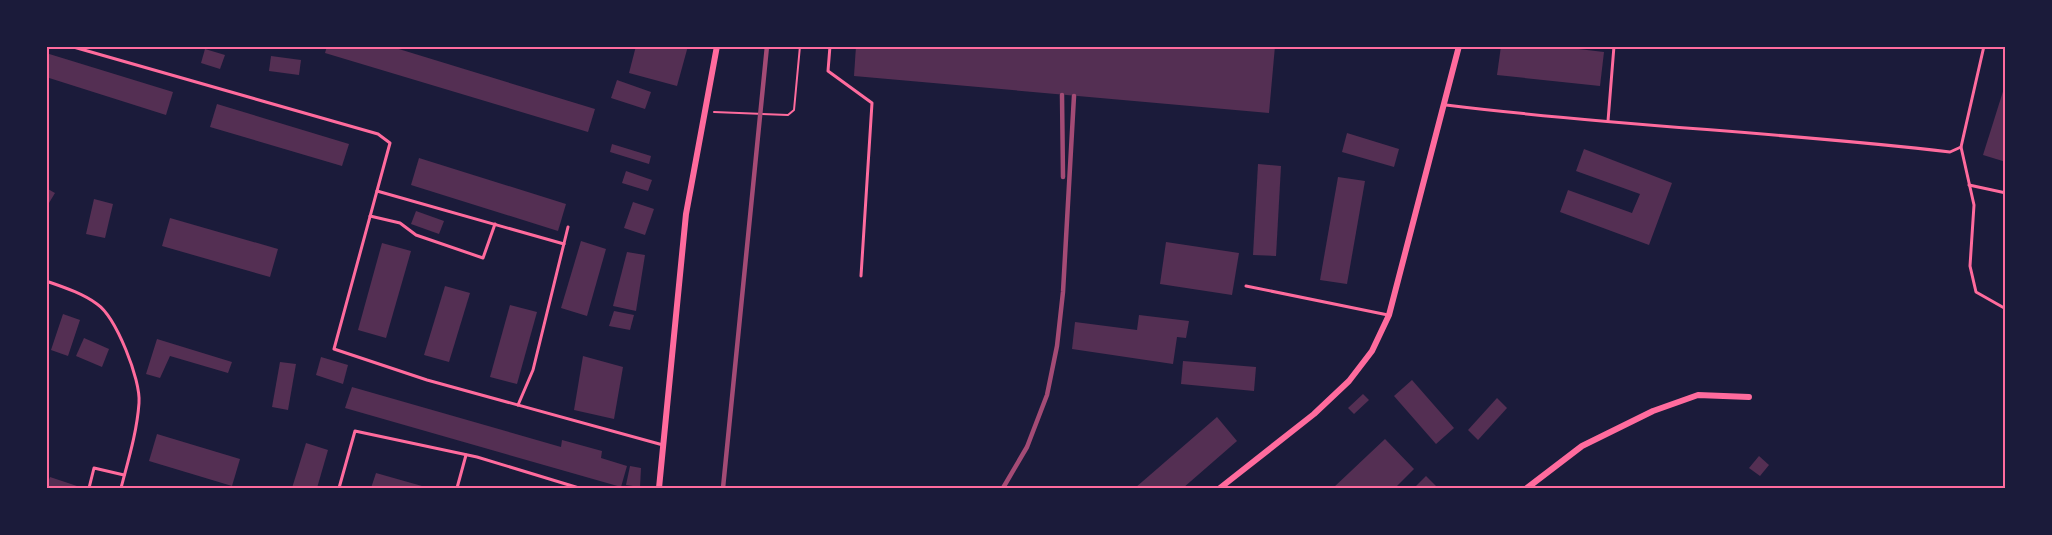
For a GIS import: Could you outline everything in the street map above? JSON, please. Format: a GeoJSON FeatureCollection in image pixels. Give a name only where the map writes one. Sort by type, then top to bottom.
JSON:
{"type":"FeatureCollection","features":[{"type":"Feature","properties":{"kind":"street"},"geometry":{"type":"LineString","coordinates":[[659,489],[686,214],[717,46]]}},
{"type":"Feature","properties":{"kind":"street"},"geometry":{"type":"LineString","coordinates":[[1220,489],[1314,414],[1363,366],[1389,315],[1459,46]]}},
{"type":"Feature","properties":{"kind":"street"},"geometry":{"type":"LineString","coordinates":[[1527,489],[1582,446],[1653,411],[1698,395],[1749,397]]}},
{"type":"Feature","properties":{"kind":"lane"},"geometry":{"type":"LineString","coordinates":[[70,46],[378,135],[390,143],[334,349],[427,380],[663,446]]}},
{"type":"Feature","properties":{"kind":"lane"},"geometry":{"type":"LineString","coordinates":[[830,46],[828,71],[872,103],[861,276]]}},
{"type":"Feature","properties":{"kind":"lane"},"geometry":{"type":"LineString","coordinates":[[1608,121],[1614,46]]}},
{"type":"Feature","properties":{"kind":"lane"},"geometry":{"type":"LineString","coordinates":[[1984,46],[1961,147],[1974,205],[1970,266],[1976,292],[2006,309]]}},
{"type":"Feature","properties":{"kind":"lane"},"geometry":{"type":"LineString","coordinates":[[1445,104],[1608,121],[1846,140],[1950,152],[1961,147]]}},
{"type":"Feature","properties":{"kind":"lane"},"geometry":{"type":"LineString","coordinates":[[1969,184],[2006,193]]}},
{"type":"Feature","properties":{"kind":"lane"},"geometry":{"type":"LineString","coordinates":[[377,191],[564,244]]}},
{"type":"Feature","properties":{"kind":"lane"},"geometry":{"type":"LineString","coordinates":[[370,216],[400,224],[416,235],[483,258],[495,224]]}},
{"type":"Feature","properties":{"kind":"lane"},"geometry":{"type":"LineString","coordinates":[[518,405],[533,370],[568,227]]}},
{"type":"Feature","properties":{"kind":"lane"},"geometry":{"type":"LineString","coordinates":[[46,281],[65,287],[98,304],[114,327],[136,377],[140,401],[121,489]]}},
{"type":"Feature","properties":{"kind":"lane"},"geometry":{"type":"LineString","coordinates":[[1246,286],[1389,315]]}},
{"type":"Feature","properties":{"kind":"lane"},"geometry":{"type":"LineString","coordinates":[[339,489],[355,431],[466,455],[579,489]]}},
{"type":"Feature","properties":{"kind":"lane"},"geometry":{"type":"LineString","coordinates":[[457,489],[466,455]]}},
{"type":"Feature","properties":{"kind":"lane"},"geometry":{"type":"LineString","coordinates":[[89,489],[94,468],[124,475]]}},
{"type":"Feature","properties":{"kind":"path"},"geometry":{"type":"LineString","coordinates":[[718,113],[788,115],[794,110],[800,46]]}},
{"type":"Feature","properties":{"kind":"building"},"geometry":{"type":"Polygon","coordinates":[[[327,46],[389,46],[595,109],[588,132],[325,53],[327,46]]]}},
{"type":"Feature","properties":{"kind":"building"},"geometry":{"type":"Polygon","coordinates":[[[636,46],[688,46],[677,86],[629,73],[636,46]]]}},
{"type":"Feature","properties":{"kind":"building"},"geometry":{"type":"Polygon","coordinates":[[[856,46],[1275,46],[1269,113],[854,76],[856,46]]]}},
{"type":"Feature","properties":{"kind":"building"},"geometry":{"type":"Polygon","coordinates":[[[1501,46],[1553,46],[1604,52],[1600,86],[1497,75],[1501,46]]]}},
{"type":"Feature","properties":{"kind":"building"},"geometry":{"type":"Polygon","coordinates":[[[205,49],[225,55],[220,69],[201,63],[205,49]]]}},
{"type":"Feature","properties":{"kind":"building"},"geometry":{"type":"Polygon","coordinates":[[[46,53],[173,92],[166,115],[46,77],[46,53]]]}},
{"type":"Feature","properties":{"kind":"building"},"geometry":{"type":"Polygon","coordinates":[[[271,56],[301,60],[299,75],[269,71],[271,56]]]}},
{"type":"Feature","properties":{"kind":"building"},"geometry":{"type":"Polygon","coordinates":[[[617,80],[651,92],[645,109],[611,98],[617,80]]]}},
{"type":"Feature","properties":{"kind":"building"},"geometry":{"type":"Polygon","coordinates":[[[2006,86],[2006,162],[1983,155],[2006,86]]]}},
{"type":"Feature","properties":{"kind":"building"},"geometry":{"type":"Polygon","coordinates":[[[217,104],[349,144],[342,166],[210,127],[217,104]]]}},
{"type":"Feature","properties":{"kind":"building"},"geometry":{"type":"Polygon","coordinates":[[[1347,133],[1399,149],[1394,167],[1342,152],[1347,133]]]}},
{"type":"Feature","properties":{"kind":"building"},"geometry":{"type":"Polygon","coordinates":[[[612,144],[651,156],[649,164],[610,152],[612,144]]]}},
{"type":"Feature","properties":{"kind":"building"},"geometry":{"type":"Polygon","coordinates":[[[1584,149],[1672,183],[1649,245],[1560,212],[1568,190],[1632,213],[1640,194],[1576,171],[1584,149]]]}},
{"type":"Feature","properties":{"kind":"building"},"geometry":{"type":"Polygon","coordinates":[[[419,158],[566,204],[558,231],[411,185],[419,158]]]}},
{"type":"Feature","properties":{"kind":"building"},"geometry":{"type":"Polygon","coordinates":[[[1258,164],[1281,166],[1276,256],[1253,255],[1258,164]]]}},
{"type":"Feature","properties":{"kind":"building"},"geometry":{"type":"Polygon","coordinates":[[[626,171],[652,180],[648,191],[622,183],[626,171]]]}},
{"type":"Feature","properties":{"kind":"building"},"geometry":{"type":"Polygon","coordinates":[[[1338,177],[1365,181],[1347,284],[1320,280],[1338,177]]]}},
{"type":"Feature","properties":{"kind":"building"},"geometry":{"type":"Polygon","coordinates":[[[46,188],[55,193],[46,208],[46,188]]]}},
{"type":"Feature","properties":{"kind":"building"},"geometry":{"type":"Polygon","coordinates":[[[94,199],[113,204],[105,238],[86,234],[94,199]]]}},
{"type":"Feature","properties":{"kind":"building"},"geometry":{"type":"Polygon","coordinates":[[[633,202],[654,209],[645,235],[624,228],[633,202]]]}},
{"type":"Feature","properties":{"kind":"building"},"geometry":{"type":"Polygon","coordinates":[[[416,211],[444,221],[439,234],[411,224],[416,211]]]}},
{"type":"Feature","properties":{"kind":"building"},"geometry":{"type":"Polygon","coordinates":[[[170,218],[278,249],[270,277],[162,246],[170,218]]]}},
{"type":"Feature","properties":{"kind":"building"},"geometry":{"type":"Polygon","coordinates":[[[581,241],[606,249],[587,316],[561,308],[581,241]]]}},
{"type":"Feature","properties":{"kind":"building"},"geometry":{"type":"Polygon","coordinates":[[[1166,242],[1239,253],[1232,295],[1160,284],[1166,242]]]}},
{"type":"Feature","properties":{"kind":"building"},"geometry":{"type":"Polygon","coordinates":[[[382,243],[411,251],[386,338],[358,330],[382,243]]]}},
{"type":"Feature","properties":{"kind":"building"},"geometry":{"type":"Polygon","coordinates":[[[627,252],[645,255],[636,311],[613,306],[627,252]]]}},
{"type":"Feature","properties":{"kind":"building"},"geometry":{"type":"Polygon","coordinates":[[[445,286],[470,293],[449,362],[424,355],[445,286]]]}},
{"type":"Feature","properties":{"kind":"building"},"geometry":{"type":"Polygon","coordinates":[[[510,305],[537,312],[517,384],[490,377],[510,305]]]}},
{"type":"Feature","properties":{"kind":"building"},"geometry":{"type":"Polygon","coordinates":[[[614,311],[634,315],[630,330],[609,326],[614,311]]]}},
{"type":"Feature","properties":{"kind":"building"},"geometry":{"type":"Polygon","coordinates":[[[63,314],[80,320],[68,356],[51,350],[63,314]]]}},
{"type":"Feature","properties":{"kind":"building"},"geometry":{"type":"Polygon","coordinates":[[[1139,315],[1189,321],[1186,338],[1177,337],[1173,364],[1072,349],[1075,322],[1137,330],[1139,315]]]}},
{"type":"Feature","properties":{"kind":"building"},"geometry":{"type":"Polygon","coordinates":[[[84,338],[109,349],[102,367],[76,356],[84,338]]]}},
{"type":"Feature","properties":{"kind":"building"},"geometry":{"type":"Polygon","coordinates":[[[157,339],[232,362],[228,373],[170,356],[160,378],[146,374],[157,339]]]}},
{"type":"Feature","properties":{"kind":"building"},"geometry":{"type":"Polygon","coordinates":[[[583,356],[623,367],[614,419],[574,410],[583,356]]]}},
{"type":"Feature","properties":{"kind":"building"},"geometry":{"type":"Polygon","coordinates":[[[321,357],[348,365],[343,384],[316,375],[321,357]]]}},
{"type":"Feature","properties":{"kind":"building"},"geometry":{"type":"Polygon","coordinates":[[[1183,361],[1256,367],[1254,391],[1181,384],[1183,361]]]}},
{"type":"Feature","properties":{"kind":"building"},"geometry":{"type":"Polygon","coordinates":[[[280,362],[296,364],[288,410],[272,407],[280,362]]]}},
{"type":"Feature","properties":{"kind":"building"},"geometry":{"type":"Polygon","coordinates":[[[1412,380],[1454,428],[1436,444],[1394,396],[1412,380]]]}},
{"type":"Feature","properties":{"kind":"building"},"geometry":{"type":"Polygon","coordinates":[[[352,387],[561,447],[562,440],[602,451],[601,458],[627,466],[621,487],[345,408],[352,387]]]}},
{"type":"Feature","properties":{"kind":"building"},"geometry":{"type":"Polygon","coordinates":[[[1363,394],[1369,400],[1354,414],[1348,408],[1363,394]]]}},
{"type":"Feature","properties":{"kind":"building"},"geometry":{"type":"Polygon","coordinates":[[[1497,398],[1507,408],[1478,440],[1468,430],[1497,398]]]}},
{"type":"Feature","properties":{"kind":"building"},"geometry":{"type":"Polygon","coordinates":[[[1217,417],[1237,441],[1183,488],[1135,488],[1217,417]]]}},
{"type":"Feature","properties":{"kind":"building"},"geometry":{"type":"Polygon","coordinates":[[[157,434],[240,459],[232,486],[149,461],[157,434]]]}},
{"type":"Feature","properties":{"kind":"building"},"geometry":{"type":"Polygon","coordinates":[[[1385,439],[1414,469],[1395,488],[1333,488],[1385,439]]]}},
{"type":"Feature","properties":{"kind":"building"},"geometry":{"type":"Polygon","coordinates":[[[306,443],[328,450],[317,488],[292,488],[306,443]]]}},
{"type":"Feature","properties":{"kind":"building"},"geometry":{"type":"Polygon","coordinates":[[[1759,456],[1769,465],[1760,476],[1749,468],[1759,456]]]}},
{"type":"Feature","properties":{"kind":"building"},"geometry":{"type":"Polygon","coordinates":[[[630,466],[641,468],[640,487],[626,485],[630,466]]]}},
{"type":"Feature","properties":{"kind":"building"},"geometry":{"type":"Polygon","coordinates":[[[376,473],[429,488],[371,488],[376,473]]]}},
{"type":"Feature","properties":{"kind":"building"},"geometry":{"type":"Polygon","coordinates":[[[1426,476],[1436,486],[1434,488],[1414,488],[1426,476]]]}},
{"type":"Feature","properties":{"kind":"building"},"geometry":{"type":"Polygon","coordinates":[[[50,477],[77,486],[76,488],[46,488],[50,477]]]}},
{"type":"Feature","properties":{"kind":"railway"},"geometry":{"type":"LineString","coordinates":[[723,488],[767,46]]}},
{"type":"Feature","properties":{"kind":"railway"},"geometry":{"type":"LineString","coordinates":[[1062,95],[1063,177]]}},
{"type":"Feature","properties":{"kind":"railway"},"geometry":{"type":"LineString","coordinates":[[1003,488],[1027,447],[1047,395],[1057,346],[1063,292],[1074,96]]}}]}
